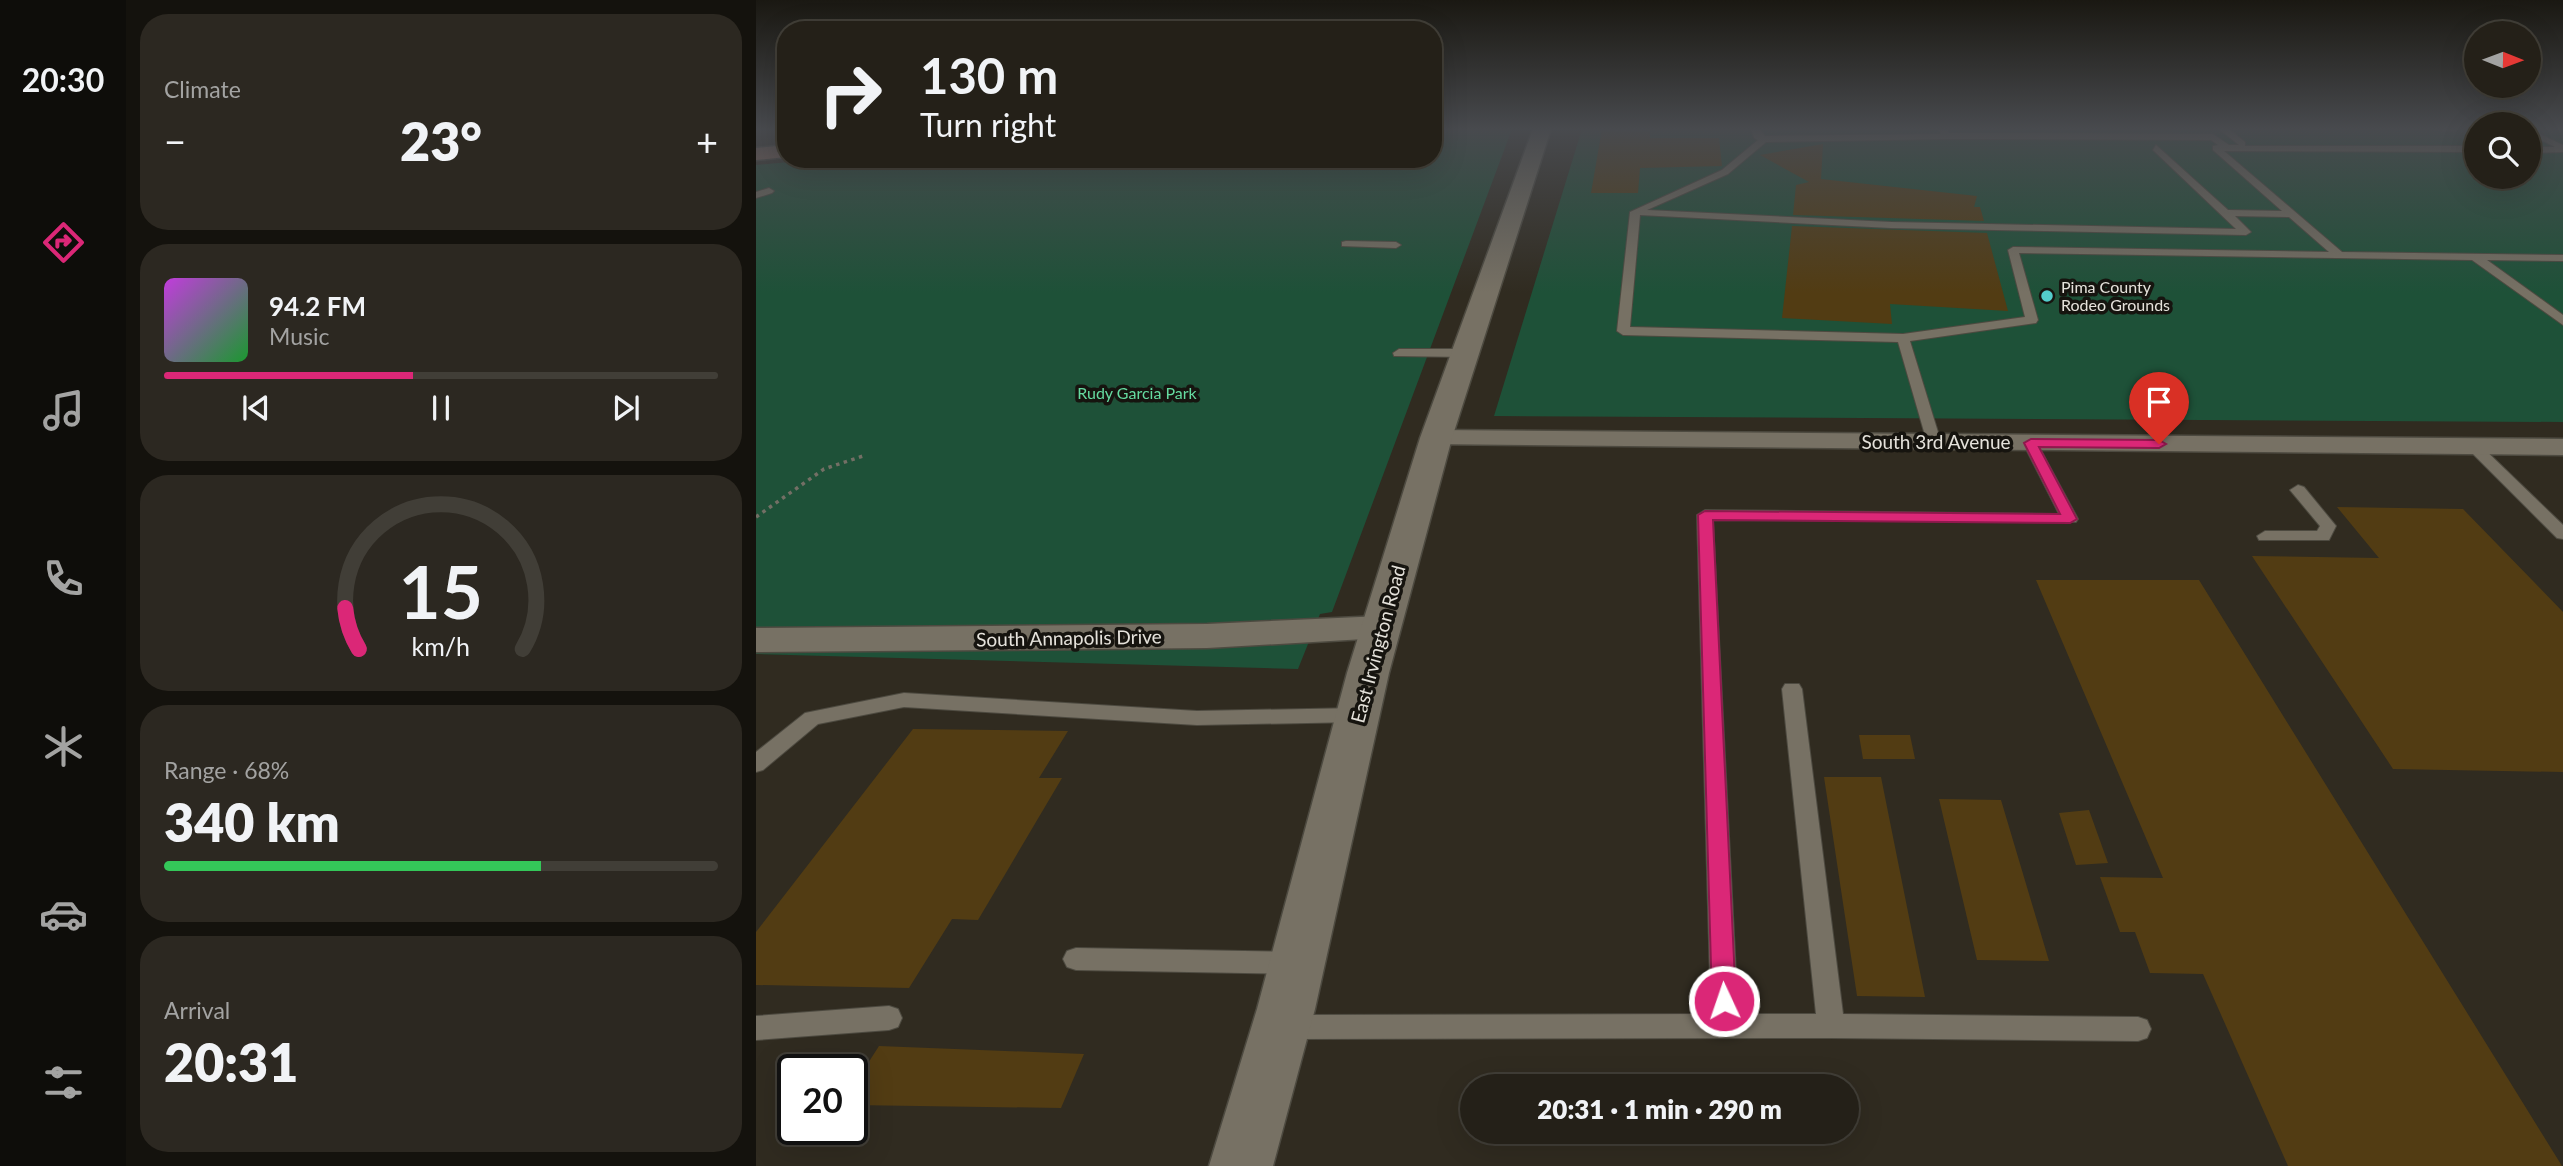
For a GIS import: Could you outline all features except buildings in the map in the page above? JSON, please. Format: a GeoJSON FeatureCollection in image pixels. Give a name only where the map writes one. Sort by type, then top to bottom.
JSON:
{"type":"FeatureCollection","features":[{"type":"Feature","properties":{"kind":"main road","name":"East Irvington Road"},"geometry":{"type":"LineString","coordinates":[[1241,1166],[1297,963],[1358,715],[1436,438],[1524,183]]}},
{"type":"Feature","properties":{"kind":"street","name":"South 3rd Avenue"},"geometry":{"type":"LineString","coordinates":[[1436,438],[2563,447]]}},
{"type":"Feature","properties":{"kind":"street","name":"South Annapolis Drive"},"geometry":{"type":"LineString","coordinates":[[756,640],[1208,636],[1382,627]]}},
{"type":"Feature","properties":{"kind":"lane"},"geometry":{"type":"LineString","coordinates":[[1635,212],[1699,183]]}},
{"type":"Feature","properties":{"kind":"lane"},"geometry":{"type":"LineString","coordinates":[[1635,212],[1891,225],[2246,232],[2194,183]]}},
{"type":"Feature","properties":{"kind":"lane"},"geometry":{"type":"LineString","coordinates":[[2259,183],[2339,255]]}},
{"type":"Feature","properties":{"kind":"lane"},"geometry":{"type":"LineString","coordinates":[[756,195],[769,191]]}},
{"type":"Feature","properties":{"kind":"lane"},"geometry":{"type":"LineString","coordinates":[[1635,212],[1623,331],[1903,338],[2032,320],[2013,250],[2563,258]]}},
{"type":"Feature","properties":{"kind":"lane"},"geometry":{"type":"LineString","coordinates":[[2226,213],[2291,214]]}},
{"type":"Feature","properties":{"kind":"lane"},"geometry":{"type":"LineString","coordinates":[[1346,244],[1396,245]]}},
{"type":"Feature","properties":{"kind":"lane"},"geometry":{"type":"LineString","coordinates":[[2474,257],[2563,320]]}},
{"type":"Feature","properties":{"kind":"lane"},"geometry":{"type":"LineString","coordinates":[[1903,338],[1934,442]]}},
{"type":"Feature","properties":{"kind":"lane"},"geometry":{"type":"LineString","coordinates":[[1399,353],[1465,353]]}},
{"type":"Feature","properties":{"kind":"lane"},"geometry":{"type":"LineString","coordinates":[[1725,1026],[1705,515],[2070,519],[2031,443]]}},
{"type":"Feature","properties":{"kind":"lane"},"geometry":{"type":"LineString","coordinates":[[2473,446],[2563,534]]}},
{"type":"Feature","properties":{"kind":"lane"},"geometry":{"type":"LineString","coordinates":[[2266,536],[2323,536],[2328,526],[2298,490]]}},
{"type":"Feature","properties":{"kind":"lane"},"geometry":{"type":"LineString","coordinates":[[1792,689],[1830,1026]]}},
{"type":"Feature","properties":{"kind":"lane"},"geometry":{"type":"LineString","coordinates":[[756,764],[813,718],[904,699],[1196,718],[1358,715]]}},
{"type":"Feature","properties":{"kind":"lane"},"geometry":{"type":"LineString","coordinates":[[1076,959],[1297,963]]}},
{"type":"Feature","properties":{"kind":"lane"},"geometry":{"type":"LineString","coordinates":[[756,1028],[889,1018]]}},
{"type":"Feature","properties":{"kind":"lane"},"geometry":{"type":"LineString","coordinates":[[1280,1027],[1830,1026],[2138,1029]]}},
{"type":"Feature","properties":{"kind":"path"},"geometry":{"type":"LineString","coordinates":[[756,517],[824,469],[866,455]]}},
{"type":"Feature","properties":{"kind":"green space","name":"Rudy Garcia Park"},"geometry":{"type":"Polygon","coordinates":[[[756,183],[1492,183],[1332,612],[1320,614],[1298,669],[756,654],[756,183]]]}},
{"type":"Feature","properties":{"kind":"green space","name":"Pima County Rodeo Grounds"},"geometry":{"type":"Polygon","coordinates":[[[1565,183],[2464,183],[2464,189],[2541,189],[2541,183],[2563,183],[2563,422],[1494,416],[1565,183]]]}},
{"type":"Feature","properties":{"kind":"place","name":"Pima County Rodeo Grounds"},"geometry":{"type":"Point","coordinates":[2047,296]}},
{"type":"Feature","properties":{"kind":"route"},"geometry":{"type":"LineString","coordinates":[[1724,1001],[1705,515],[2070,519],[2031,443],[2159,444]]}}]}
